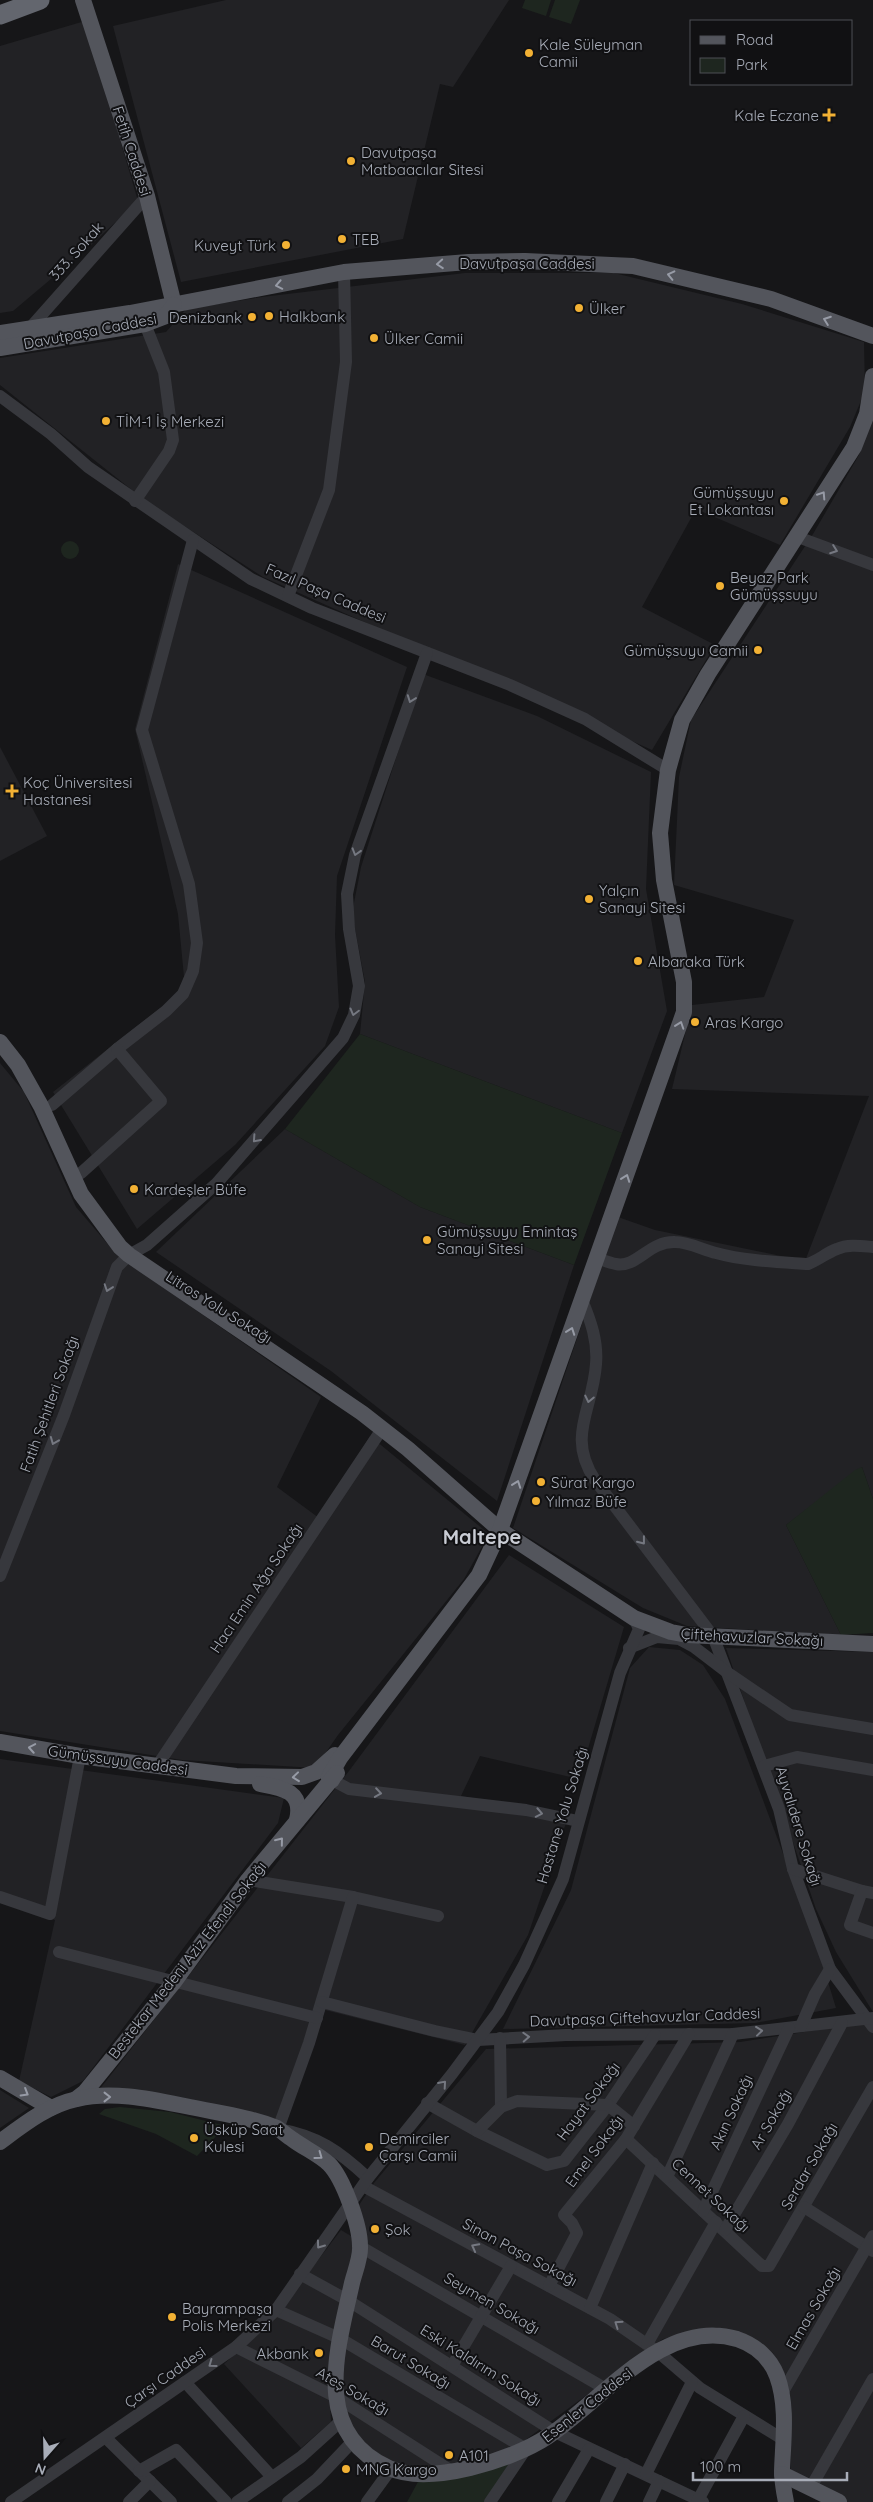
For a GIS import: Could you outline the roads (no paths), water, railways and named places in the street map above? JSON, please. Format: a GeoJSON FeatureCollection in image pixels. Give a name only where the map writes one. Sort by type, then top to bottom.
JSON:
{"type":"FeatureCollection","features":[{"type":"Feature","properties":{"kind":"highway"},"geometry":{"type":"LineString","coordinates":[[0,15],[40,0]]}},
{"type":"Feature","properties":{"kind":"main road","name":"Fetih Caddesi"},"geometry":{"type":"LineString","coordinates":[[83,0],[148,196],[174,305]]}},
{"type":"Feature","properties":{"kind":"main road","name":"Davutpaşa Caddesi"},"geometry":{"type":"LineString","coordinates":[[0,333],[174,305],[344,272],[506,261],[633,266],[771,299],[873,336]]}},
{"type":"Feature","properties":{"kind":"main road","name":"Davutpaşa Caddesi"},"geometry":{"type":"LineString","coordinates":[[0,348],[145,324],[166,316],[174,305]]}},
{"type":"Feature","properties":{"kind":"main road"},"geometry":{"type":"LineString","coordinates":[[0,343],[68,330],[93,318]]}},
{"type":"Feature","properties":{"kind":"main road"},"geometry":{"type":"LineString","coordinates":[[332,1780],[329,1777],[330,1773],[340,1758],[479,1574],[500,1530],[684,1012],[684,982],[664,880],[661,842],[668,770],[682,720],[708,674],[854,447],[867,414],[873,376]]}},
{"type":"Feature","properties":{"kind":"main road","name":"Litros Yolu Sokağı"},"geometry":{"type":"LineString","coordinates":[[0,1028],[27,1064],[52,1104],[81,1173],[104,1213],[133,1253]]}},
{"type":"Feature","properties":{"kind":"main road","name":"Litros Yolu Sokağı"},"geometry":{"type":"LineString","coordinates":[[0,1042],[18,1065],[41,1106],[81,1194],[115,1240],[254,1328],[481,1500],[497,1519],[500,1530],[634,1618]]}},
{"type":"Feature","properties":{"kind":"main road","name":"Çiftehavuzlar Sokağı"},"geometry":{"type":"LineString","coordinates":[[634,1618],[671,1632],[702,1639],[873,1644]]}},
{"type":"Feature","properties":{"kind":"main road"},"geometry":{"type":"LineString","coordinates":[[236,1776],[290,1778],[316,1772],[340,1750],[394,1688]]}},
{"type":"Feature","properties":{"kind":"main road","name":"Gümüşsuyu Caddesi"},"geometry":{"type":"LineString","coordinates":[[0,1742],[80,1756],[236,1776]]}},
{"type":"Feature","properties":{"kind":"main road"},"geometry":{"type":"LineString","coordinates":[[236,1776],[277,1787],[292,1794],[298,1804],[297,1820]]}},
{"type":"Feature","properties":{"kind":"main road","name":"Bestekar Medeni Aziz Efendi Sokağı"},"geometry":{"type":"LineString","coordinates":[[76,2099],[85,2092],[174,1982],[248,1880],[332,1780]]}},
{"type":"Feature","properties":{"kind":"main road"},"geometry":{"type":"LineString","coordinates":[[0,2078],[51,2108]]}},
{"type":"Feature","properties":{"kind":"main road"},"geometry":{"type":"LineString","coordinates":[[0,2142],[51,2108],[76,2099],[106,2096],[164,2102],[278,2129]]}},
{"type":"Feature","properties":{"kind":"main road","name":"Esenler Caddesi"},"geometry":{"type":"LineString","coordinates":[[278,2129],[331,2166],[356,2221],[361,2247],[340,2338],[336,2364],[336,2405],[347,2432],[367,2454],[391,2469],[422,2474],[450,2470],[511,2456],[554,2432],[652,2348],[666,2347],[698,2338],[728,2336],[750,2343],[769,2360],[778,2377],[784,2440],[782,2474],[786,2502]]}},
{"type":"Feature","properties":{"kind":"main road"},"geometry":{"type":"LineString","coordinates":[[782,2474],[838,2502]]}},
{"type":"Feature","properties":{"kind":"main road"},"geometry":{"type":"LineString","coordinates":[[791,2502],[811,2487]]}},
{"type":"Feature","properties":{"kind":"street","name":"333. Sokak"},"geometry":{"type":"LineString","coordinates":[[30,328],[148,196]]}},
{"type":"Feature","properties":{"kind":"street"},"geometry":{"type":"LineString","coordinates":[[288,596],[329,490],[346,362],[344,272]]}},
{"type":"Feature","properties":{"kind":"street"},"geometry":{"type":"LineString","coordinates":[[135,500],[169,451],[172,440],[164,372],[145,324]]}},
{"type":"Feature","properties":{"kind":"street","name":"Fazıl Paşa Caddesi"},"geometry":{"type":"LineString","coordinates":[[0,396],[51,434],[88,467],[251,579],[585,719],[668,770]]}},
{"type":"Feature","properties":{"kind":"street"},"geometry":{"type":"LineString","coordinates":[[795,536],[873,565]]}},
{"type":"Feature","properties":{"kind":"street"},"geometry":{"type":"LineString","coordinates":[[52,1104],[116,1049],[166,1011],[183,994],[193,971],[197,943],[189,884],[142,730],[193,540]]}},
{"type":"Feature","properties":{"kind":"street","name":"Fatih Şehitleri Sokağı"},"geometry":{"type":"LineString","coordinates":[[0,1576],[64,1415],[112,1276],[117,1267],[133,1253],[147,1245],[217,1183],[343,1038],[354,1015],[359,986],[349,929],[346,894],[353,862],[427,653]]}},
{"type":"Feature","properties":{"kind":"street"},"geometry":{"type":"LineString","coordinates":[[81,1173],[162,1101],[116,1049]]}},
{"type":"Feature","properties":{"kind":"street"},"geometry":{"type":"LineString","coordinates":[[597,1258],[615,1264],[625,1264],[633,1261],[652,1247],[663,1243],[676,1242],[716,1254],[808,1264],[837,1249],[854,1245],[873,1247]]}},
{"type":"Feature","properties":{"kind":"street"},"geometry":{"type":"LineString","coordinates":[[582,1300],[590,1317],[597,1351],[596,1367],[581,1440],[583,1459],[595,1480],[702,1639],[728,1673],[790,1715],[873,1729]]}},
{"type":"Feature","properties":{"kind":"street","name":"Hacı Emin Ağa Sokağı"},"geometry":{"type":"LineString","coordinates":[[157,1766],[384,1425]]}},
{"type":"Feature","properties":{"kind":"street","name":"Hastane Yolu Sokağı"},"geometry":{"type":"LineString","coordinates":[[350,2206],[366,2182],[478,2040],[498,2012],[524,1965],[563,1879],[620,1673],[629,1648],[639,1629],[634,1618]]}},
{"type":"Feature","properties":{"kind":"street"},"geometry":{"type":"LineString","coordinates":[[629,1648],[664,1636],[679,1639],[702,1639]]}},
{"type":"Feature","properties":{"kind":"street","name":"Ayvalıdere Sokağı"},"geometry":{"type":"LineString","coordinates":[[702,1639],[728,1673],[764,1766],[779,1810],[793,1869],[830,1969],[871,2022]]}},
{"type":"Feature","properties":{"kind":"street"},"geometry":{"type":"LineString","coordinates":[[0,1897],[50,1914],[80,1756]]}},
{"type":"Feature","properties":{"kind":"street"},"geometry":{"type":"LineString","coordinates":[[764,1766],[797,1757],[873,1770]]}},
{"type":"Feature","properties":{"kind":"street"},"geometry":{"type":"LineString","coordinates":[[332,1780],[349,1789],[526,1810],[578,1821]]}},
{"type":"Feature","properties":{"kind":"street"},"geometry":{"type":"LineString","coordinates":[[793,1869],[867,1892],[850,1925],[873,1933]]}},
{"type":"Feature","properties":{"kind":"street"},"geometry":{"type":"LineString","coordinates":[[248,1880],[353,1897],[438,1916]]}},
{"type":"Feature","properties":{"kind":"street"},"geometry":{"type":"LineString","coordinates":[[278,2129],[317,2018],[353,1897]]}},
{"type":"Feature","properties":{"kind":"street"},"geometry":{"type":"LineString","coordinates":[[59,1952],[317,2018]]}},
{"type":"Feature","properties":{"kind":"street","name":"Akın Sokağı"},"geometry":{"type":"LineString","coordinates":[[702,2211],[795,2027],[830,1969]]}},
{"type":"Feature","properties":{"kind":"street","name":"Davutpaşa Çiftehavuzlar Caddesi"},"geometry":{"type":"LineString","coordinates":[[322,2002],[435,2032],[478,2040],[566,2035],[733,2034],[795,2027],[871,2022]]}},
{"type":"Feature","properties":{"kind":"street","name":"Ar Sokağı"},"geometry":{"type":"LineString","coordinates":[[652,2348],[720,2226],[788,2124],[842,2023]]}},
{"type":"Feature","properties":{"kind":"street","name":"Emel Sokağı"},"geometry":{"type":"LineString","coordinates":[[549,2286],[577,2233],[572,2223],[564,2215],[626,2139],[689,2034]]}},
{"type":"Feature","properties":{"kind":"street"},"geometry":{"type":"LineString","coordinates":[[667,2177],[733,2034]]}},
{"type":"Feature","properties":{"kind":"street","name":"Hayat Sokağı"},"geometry":{"type":"LineString","coordinates":[[427,2103],[477,2131],[547,2165],[564,2161],[608,2104],[655,2035]]}},
{"type":"Feature","properties":{"kind":"street"},"geometry":{"type":"LineString","coordinates":[[500,2038],[500,2107]]}},
{"type":"Feature","properties":{"kind":"street","name":"Serdar Sokağı"},"geometry":{"type":"LineString","coordinates":[[774,2261],[873,2087]]}},
{"type":"Feature","properties":{"kind":"street"},"geometry":{"type":"LineString","coordinates":[[477,2131],[500,2107],[517,2101],[608,2104],[634,2126]]}},
{"type":"Feature","properties":{"kind":"street","name":"Sinan Paşa Sokağı"},"geometry":{"type":"LineString","coordinates":[[278,2129],[320,2140],[350,2161],[366,2182],[511,2266],[590,2308],[652,2348],[692,2382],[784,2440]]}},
{"type":"Feature","properties":{"kind":"street","name":"Cennet Sokağı"},"geometry":{"type":"LineString","coordinates":[[626,2139],[762,2266],[770,2266],[774,2261]]}},
{"type":"Feature","properties":{"kind":"street"},"geometry":{"type":"LineString","coordinates":[[590,2308],[653,2163]]}},
{"type":"Feature","properties":{"kind":"street","name":"Çarşı Caddesi"},"geometry":{"type":"LineString","coordinates":[[12,2502],[236,2347],[276,2310],[350,2206]]}},
{"type":"Feature","properties":{"kind":"street"},"geometry":{"type":"LineString","coordinates":[[804,2207],[870,2249]]}},
{"type":"Feature","properties":{"kind":"street","name":"Elmas Sokağı"},"geometry":{"type":"LineString","coordinates":[[781,2395],[870,2249],[873,2236]]}},
{"type":"Feature","properties":{"kind":"street","name":"Seymen Sokağı"},"geometry":{"type":"LineString","coordinates":[[361,2247],[482,2315],[606,2389]]}},
{"type":"Feature","properties":{"kind":"street"},"geometry":{"type":"LineString","coordinates":[[452,2366],[511,2266]]}},
{"type":"Feature","properties":{"kind":"street","name":"Eski Kaldırım Sokağı"},"geometry":{"type":"LineString","coordinates":[[300,2274],[349,2301],[554,2432],[625,2464],[699,2501]]}},
{"type":"Feature","properties":{"kind":"street","name":"Barut Sokağı"},"geometry":{"type":"LineString","coordinates":[[276,2310],[340,2338],[526,2449]]}},
{"type":"Feature","properties":{"kind":"street","name":"Ateş Sokağı"},"geometry":{"type":"LineString","coordinates":[[236,2347],[336,2397],[450,2470]]}},
{"type":"Feature","properties":{"kind":"street"},"geometry":{"type":"LineString","coordinates":[[811,2487],[873,2379]]}},
{"type":"Feature","properties":{"kind":"street"},"geometry":{"type":"LineString","coordinates":[[186,2382],[272,2477]]}},
{"type":"Feature","properties":{"kind":"street"},"geometry":{"type":"LineString","coordinates":[[646,2474],[692,2382]]}},
{"type":"Feature","properties":{"kind":"street"},"geometry":{"type":"LineString","coordinates":[[699,2501],[744,2416]]}},
{"type":"Feature","properties":{"kind":"street"},"geometry":{"type":"LineString","coordinates":[[238,2502],[301,2457],[342,2420]]}},
{"type":"Feature","properties":{"kind":"street"},"geometry":{"type":"LineString","coordinates":[[106,2438],[171,2502]]}},
{"type":"Feature","properties":{"kind":"street"},"geometry":{"type":"LineString","coordinates":[[288,2502],[316,2479],[354,2440]]}},
{"type":"Feature","properties":{"kind":"street"},"geometry":{"type":"LineString","coordinates":[[558,2502],[589,2448]]}},
{"type":"Feature","properties":{"kind":"street"},"geometry":{"type":"LineString","coordinates":[[490,2502],[526,2449]]}},
{"type":"Feature","properties":{"kind":"street"},"geometry":{"type":"LineString","coordinates":[[139,2471],[176,2450],[226,2502]]}},
{"type":"Feature","properties":{"kind":"street"},"geometry":{"type":"LineString","coordinates":[[606,2502],[625,2464]]}},
{"type":"Feature","properties":{"kind":"street"},"geometry":{"type":"LineString","coordinates":[[371,2501],[391,2469]]}},
{"type":"Feature","properties":{"kind":"street"},"geometry":{"type":"LineString","coordinates":[[129,2502],[150,2481]]}},
{"type":"Feature","properties":{"kind":"street"},"geometry":{"type":"LineString","coordinates":[[649,2502],[660,2481]]}},
{"type":"Feature","properties":{"kind":"place","name":"Kale Süleyman Camii"},"geometry":{"type":"Point","coordinates":[529,53]}},
{"type":"Feature","properties":{"kind":"place","name":"Kale Eczane"},"geometry":{"type":"Point","coordinates":[829,115]}},
{"type":"Feature","properties":{"kind":"place","name":"Davutpaşa Matbaacılar Sitesi"},"geometry":{"type":"Point","coordinates":[351,161]}},
{"type":"Feature","properties":{"kind":"place","name":"TEB"},"geometry":{"type":"Point","coordinates":[342,239]}},
{"type":"Feature","properties":{"kind":"place","name":"Kuveyt Türk"},"geometry":{"type":"Point","coordinates":[286,245]}},
{"type":"Feature","properties":{"kind":"place","name":"Ülker"},"geometry":{"type":"Point","coordinates":[579,308]}},
{"type":"Feature","properties":{"kind":"place","name":"Halkbank"},"geometry":{"type":"Point","coordinates":[269,316]}},
{"type":"Feature","properties":{"kind":"place","name":"Denizbank"},"geometry":{"type":"Point","coordinates":[252,317]}},
{"type":"Feature","properties":{"kind":"place","name":"Ülker Camii"},"geometry":{"type":"Point","coordinates":[374,338]}},
{"type":"Feature","properties":{"kind":"place","name":"TİM-1 İş Merkezi"},"geometry":{"type":"Point","coordinates":[106,421]}},
{"type":"Feature","properties":{"kind":"place","name":"Gümüşsuyu Et Lokantası"},"geometry":{"type":"Point","coordinates":[784,501]}},
{"type":"Feature","properties":{"kind":"place","name":"Beyaz Park Gümüşşsuyu"},"geometry":{"type":"Point","coordinates":[720,586]}},
{"type":"Feature","properties":{"kind":"place","name":"Gümüşsuyu Camii"},"geometry":{"type":"Point","coordinates":[758,650]}},
{"type":"Feature","properties":{"kind":"place","name":"Koç Üniversitesi Hastanesi"},"geometry":{"type":"Point","coordinates":[12,791]}},
{"type":"Feature","properties":{"kind":"place","name":"Yalçın Sanayi Sitesi"},"geometry":{"type":"Point","coordinates":[589,899]}},
{"type":"Feature","properties":{"kind":"place","name":"Albaraka Türk"},"geometry":{"type":"Point","coordinates":[638,961]}},
{"type":"Feature","properties":{"kind":"place","name":"Aras Kargo"},"geometry":{"type":"Point","coordinates":[695,1022]}},
{"type":"Feature","properties":{"kind":"place","name":"Kardeşler Büfe"},"geometry":{"type":"Point","coordinates":[134,1189]}},
{"type":"Feature","properties":{"kind":"place","name":"Gümüşsuyu Emintaş Sanayi Sitesi"},"geometry":{"type":"Point","coordinates":[427,1240]}},
{"type":"Feature","properties":{"kind":"place","name":"Sürat Kargo"},"geometry":{"type":"Point","coordinates":[541,1482]}},
{"type":"Feature","properties":{"kind":"place","name":"Yılmaz Büfe"},"geometry":{"type":"Point","coordinates":[536,1501]}},
{"type":"Feature","properties":{"kind":"place","name":"Üsküp Saat Kulesi"},"geometry":{"type":"Point","coordinates":[194,2138]}},
{"type":"Feature","properties":{"kind":"place","name":"Demirciler Çarşı Camii"},"geometry":{"type":"Point","coordinates":[369,2147]}},
{"type":"Feature","properties":{"kind":"place","name":"Şok"},"geometry":{"type":"Point","coordinates":[375,2229]}},
{"type":"Feature","properties":{"kind":"place","name":"Bayrampaşa Polis Merkezi"},"geometry":{"type":"Point","coordinates":[172,2317]}},
{"type":"Feature","properties":{"kind":"place","name":"Akbank"},"geometry":{"type":"Point","coordinates":[319,2353]}},
{"type":"Feature","properties":{"kind":"place","name":"A101"},"geometry":{"type":"Point","coordinates":[449,2455]}},
{"type":"Feature","properties":{"kind":"place","name":"MNG Kargo"},"geometry":{"type":"Point","coordinates":[346,2469]}},
{"type":"Feature","properties":{"kind":"district","name":"Maltepe"},"geometry":{"type":"Point","coordinates":[482,1536]}}]}
